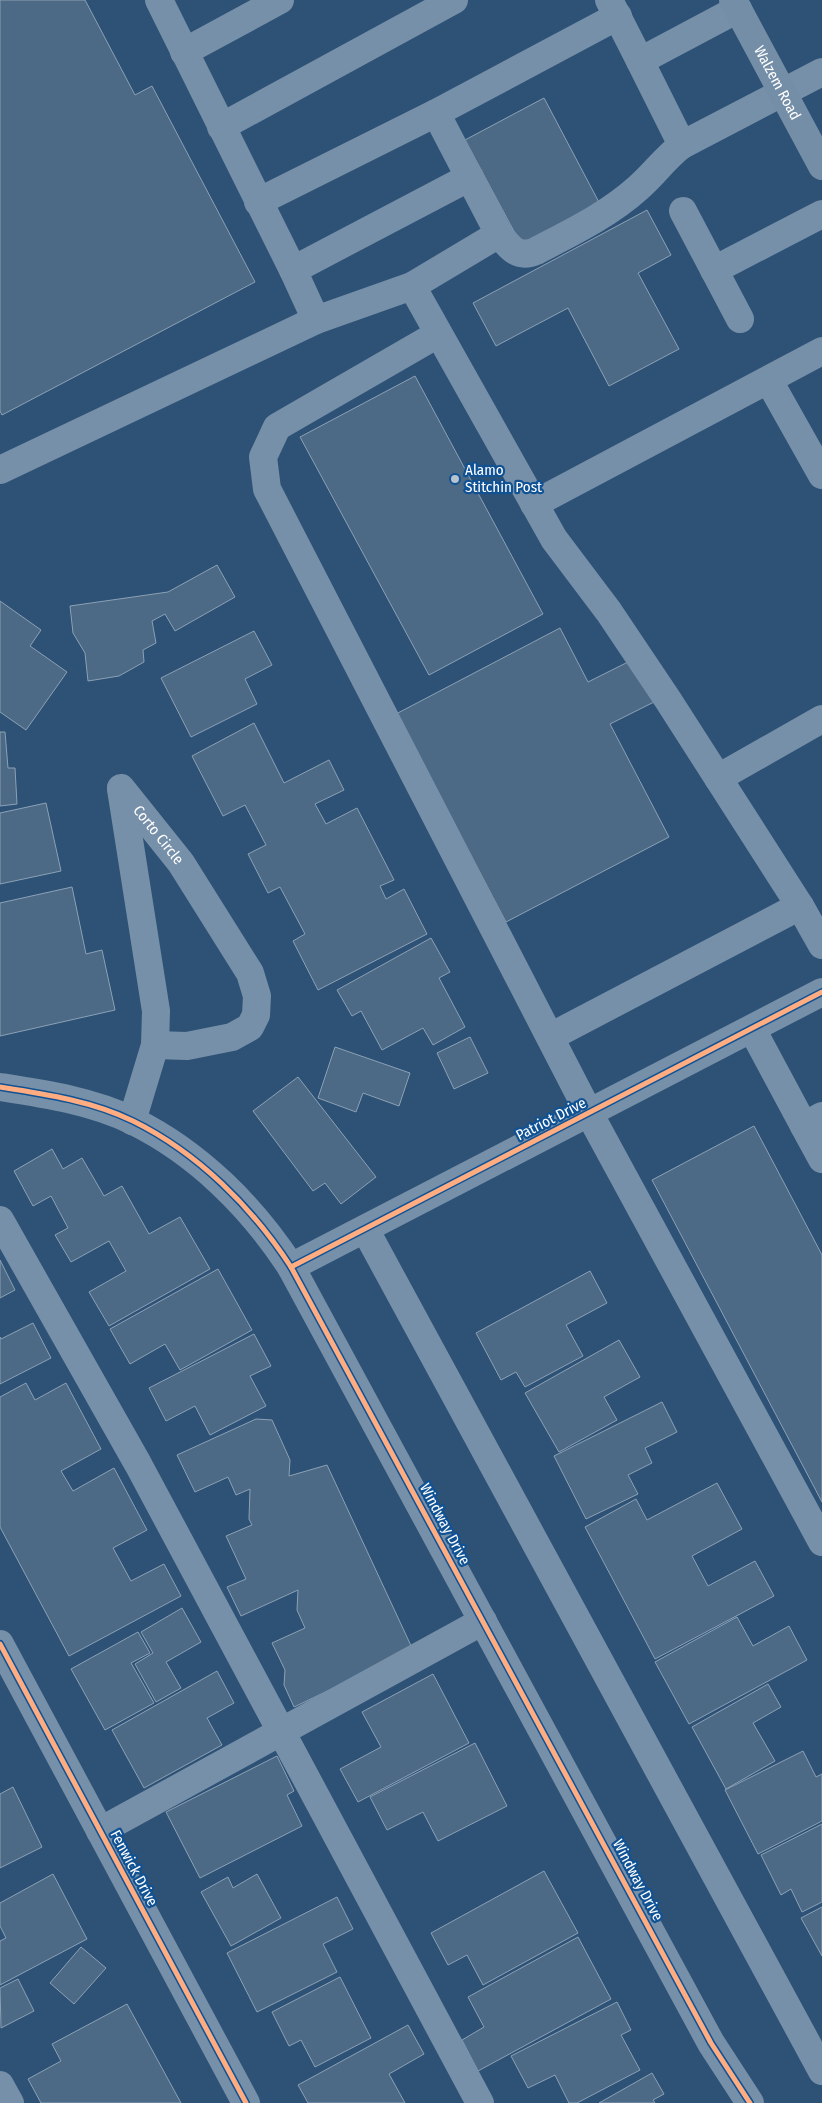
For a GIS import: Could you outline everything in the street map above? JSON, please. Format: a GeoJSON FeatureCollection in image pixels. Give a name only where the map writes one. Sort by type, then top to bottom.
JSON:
{"type":"FeatureCollection","features":[{"type":"Feature","properties":{"kind":"main road","name":"Walzem Road"},"geometry":{"type":"LineString","coordinates":[[735,4],[822,166]]}},
{"type":"Feature","properties":{"kind":"street"},"geometry":{"type":"LineString","coordinates":[[159,0],[316,320]]}},
{"type":"Feature","properties":{"kind":"street"},"geometry":{"type":"LineString","coordinates":[[184,52],[280,0]]}},
{"type":"Feature","properties":{"kind":"street"},"geometry":{"type":"LineString","coordinates":[[221,127],[454,0]]}},
{"type":"Feature","properties":{"kind":"street"},"geometry":{"type":"LineString","coordinates":[[640,61],[735,4]]}},
{"type":"Feature","properties":{"kind":"street"},"geometry":{"type":"LineString","coordinates":[[258,202],[436,113],[613,8],[682,145]]}},
{"type":"Feature","properties":{"kind":"street"},"geometry":{"type":"LineString","coordinates":[[436,113],[499,234],[511,250],[521,255],[527,255],[602,216],[639,187],[664,159],[682,145],[822,72]]}},
{"type":"Feature","properties":{"kind":"street"},"geometry":{"type":"LineString","coordinates":[[293,270],[470,177]]}},
{"type":"Feature","properties":{"kind":"street"},"geometry":{"type":"LineString","coordinates":[[684,211],[740,319]]}},
{"type":"Feature","properties":{"kind":"street"},"geometry":{"type":"LineString","coordinates":[[714,270],[822,214]]}},
{"type":"Feature","properties":{"kind":"street"},"geometry":{"type":"LineString","coordinates":[[0,470],[316,320],[412,286],[499,234]]}},
{"type":"Feature","properties":{"kind":"street"},"geometry":{"type":"LineString","coordinates":[[412,286],[554,539],[609,612],[800,906],[822,945]]}},
{"type":"Feature","properties":{"kind":"street"},"geometry":{"type":"LineString","coordinates":[[438,334],[277,427],[263,458],[267,489],[589,1113],[822,1542]]}},
{"type":"Feature","properties":{"kind":"street"},"geometry":{"type":"LineString","coordinates":[[534,504],[769,381],[822,351]]}},
{"type":"Feature","properties":{"kind":"street"},"geometry":{"type":"LineString","coordinates":[[769,381],[822,476]]}},
{"type":"Feature","properties":{"kind":"street"},"geometry":{"type":"LineString","coordinates":[[718,778],[822,719]]}},
{"type":"Feature","properties":{"kind":"street","name":"Corto Circle"},"geometry":{"type":"LineString","coordinates":[[132,1121],[155,1045],[156,1011],[121,788],[181,863],[250,974],[257,996],[256,1015],[250,1027],[232,1037],[187,1046],[155,1045]]}},
{"type":"Feature","properties":{"kind":"street"},"geometry":{"type":"LineString","coordinates":[[550,1037],[800,906]]}},
{"type":"Feature","properties":{"kind":"street","name":"Patriot Drive"},"geometry":{"type":"LineString","coordinates":[[291,1267],[822,992]]}},
{"type":"Feature","properties":{"kind":"street"},"geometry":{"type":"LineString","coordinates":[[752,1028],[813,1121],[822,1159]]}},
{"type":"Feature","properties":{"kind":"street","name":"Windway Drive"},"geometry":{"type":"LineString","coordinates":[[0,1087],[41,1093],[90,1105],[132,1121],[171,1143],[228,1188],[278,1246],[712,2043],[750,2103]]}},
{"type":"Feature","properties":{"kind":"street"},"geometry":{"type":"LineString","coordinates":[[0,1220],[138,1464],[480,2103]]}},
{"type":"Feature","properties":{"kind":"street"},"geometry":{"type":"LineString","coordinates":[[365,1229],[822,2071]]}},
{"type":"Feature","properties":{"kind":"street"},"geometry":{"type":"LineString","coordinates":[[100,1831],[483,1622]]}},
{"type":"Feature","properties":{"kind":"street","name":"Fenwick Drive"},"geometry":{"type":"LineString","coordinates":[[0,1644],[246,2103]]}},
{"type":"Feature","properties":{"kind":"street"},"geometry":{"type":"LineString","coordinates":[[0,2085],[10,2103]]}},
{"type":"Feature","properties":{"kind":"building"},"geometry":{"type":"Polygon","coordinates":[[[0,0],[85,0],[135,95],[152,86],[255,282],[2,415],[0,411],[0,0]]]}},
{"type":"Feature","properties":{"kind":"building"},"geometry":{"type":"Polygon","coordinates":[[[544,98],[602,208],[524,250],[465,140],[544,98]]]}},
{"type":"Feature","properties":{"kind":"building"},"geometry":{"type":"Polygon","coordinates":[[[647,210],[671,255],[638,273],[679,349],[609,386],[568,308],[496,346],[473,303],[647,210]]]}},
{"type":"Feature","properties":{"kind":"building"},"geometry":{"type":"Polygon","coordinates":[[[415,376],[543,614],[429,675],[300,437],[415,376]]]}},
{"type":"Feature","properties":{"kind":"building"},"geometry":{"type":"Polygon","coordinates":[[[217,565],[235,597],[175,631],[165,614],[152,621],[156,643],[143,650],[144,662],[119,676],[88,681],[85,653],[73,633],[70,606],[168,592],[217,565]]]}},
{"type":"Feature","properties":{"kind":"building"},"geometry":{"type":"Polygon","coordinates":[[[0,601],[41,630],[30,646],[67,672],[26,730],[0,712],[0,601]]]}},
{"type":"Feature","properties":{"kind":"building"},"geometry":{"type":"Polygon","coordinates":[[[560,628],[588,682],[632,660],[654,702],[610,724],[669,837],[506,922],[396,714],[560,628]]]}},
{"type":"Feature","properties":{"kind":"building"},"geometry":{"type":"Polygon","coordinates":[[[254,631],[272,665],[245,679],[257,704],[191,737],[161,678],[254,631]]]}},
{"type":"Feature","properties":{"kind":"building"},"geometry":{"type":"Polygon","coordinates":[[[254,723],[284,783],[329,760],[344,790],[315,804],[326,824],[357,808],[394,880],[380,886],[386,899],[404,889],[427,934],[318,990],[293,941],[305,934],[280,887],[268,893],[248,854],[266,845],[245,805],[223,816],[192,756],[254,723]]]}},
{"type":"Feature","properties":{"kind":"building"},"geometry":{"type":"Polygon","coordinates":[[[0,732],[5,732],[8,768],[15,768],[17,804],[0,806],[0,732]]]}},
{"type":"Feature","properties":{"kind":"building"},"geometry":{"type":"Polygon","coordinates":[[[46,803],[61,871],[0,884],[0,813],[46,803]]]}},
{"type":"Feature","properties":{"kind":"building"},"geometry":{"type":"Polygon","coordinates":[[[72,887],[86,954],[102,950],[115,1010],[0,1036],[0,903],[72,887]]]}},
{"type":"Feature","properties":{"kind":"building"},"geometry":{"type":"Polygon","coordinates":[[[431,938],[450,972],[439,978],[465,1027],[433,1045],[423,1028],[382,1050],[361,1011],[352,1016],[337,990],[431,938]]]}},
{"type":"Feature","properties":{"kind":"building"},"geometry":{"type":"Polygon","coordinates":[[[470,1037],[488,1073],[454,1089],[437,1053],[470,1037]]]}},
{"type":"Feature","properties":{"kind":"building"},"geometry":{"type":"Polygon","coordinates":[[[335,1047],[410,1073],[399,1106],[363,1093],[356,1112],[318,1098],[335,1047]]]}},
{"type":"Feature","properties":{"kind":"building"},"geometry":{"type":"Polygon","coordinates":[[[298,1077],[376,1177],[341,1204],[325,1183],[313,1191],[253,1111],[298,1077]]]}},
{"type":"Feature","properties":{"kind":"building"},"geometry":{"type":"Polygon","coordinates":[[[754,1126],[822,1255],[822,1502],[652,1180],[754,1126]]]}},
{"type":"Feature","properties":{"kind":"building"},"geometry":{"type":"Polygon","coordinates":[[[52,1149],[63,1169],[82,1158],[104,1196],[122,1186],[149,1234],[180,1217],[210,1269],[109,1326],[89,1292],[126,1271],[109,1241],[71,1262],[55,1235],[68,1228],[51,1196],[33,1206],[14,1171],[52,1149]]]}},
{"type":"Feature","properties":{"kind":"building"},"geometry":{"type":"Polygon","coordinates":[[[0,1260],[15,1290],[0,1298],[0,1260]]]}},
{"type":"Feature","properties":{"kind":"building"},"geometry":{"type":"Polygon","coordinates":[[[218,1269],[252,1330],[180,1370],[165,1344],[130,1364],[110,1329],[218,1269]]]}},
{"type":"Feature","properties":{"kind":"building"},"geometry":{"type":"Polygon","coordinates":[[[590,1271],[607,1303],[566,1325],[583,1356],[525,1387],[516,1372],[501,1380],[476,1333],[590,1271]]]}},
{"type":"Feature","properties":{"kind":"building"},"geometry":{"type":"Polygon","coordinates":[[[33,1323],[51,1358],[0,1384],[0,1337],[1,1339],[33,1323]]]}},
{"type":"Feature","properties":{"kind":"building"},"geometry":{"type":"Polygon","coordinates":[[[254,1334],[271,1366],[250,1376],[266,1406],[210,1435],[195,1406],[166,1421],[149,1388],[254,1334]]]}},
{"type":"Feature","properties":{"kind":"building"},"geometry":{"type":"Polygon","coordinates":[[[619,1340],[640,1377],[604,1397],[617,1420],[559,1452],[525,1393],[619,1340]]]}},
{"type":"Feature","properties":{"kind":"building"},"geometry":{"type":"Polygon","coordinates":[[[26,1383],[35,1400],[66,1383],[101,1449],[61,1471],[73,1491],[114,1468],[147,1530],[113,1548],[131,1581],[164,1564],[181,1596],[69,1656],[0,1527],[0,1397],[26,1383]]]}},
{"type":"Feature","properties":{"kind":"building"},"geometry":{"type":"Polygon","coordinates":[[[662,1402],[677,1432],[645,1448],[652,1463],[628,1475],[638,1494],[586,1519],[554,1456],[662,1402]]]}},
{"type":"Feature","properties":{"kind":"building"},"geometry":{"type":"Polygon","coordinates":[[[256,1419],[272,1420],[290,1460],[289,1476],[327,1465],[413,1650],[294,1707],[284,1685],[285,1670],[272,1643],[305,1628],[297,1610],[298,1590],[241,1616],[227,1587],[246,1579],[226,1536],[252,1525],[249,1519],[250,1489],[236,1495],[228,1477],[195,1492],[177,1455],[256,1419]]]}},
{"type":"Feature","properties":{"kind":"building"},"geometry":{"type":"Polygon","coordinates":[[[717,1483],[742,1529],[692,1556],[708,1586],[755,1561],[774,1596],[655,1659],[585,1527],[636,1499],[647,1520],[717,1483]]]}},
{"type":"Feature","properties":{"kind":"building"},"geometry":{"type":"Polygon","coordinates":[[[182,1608],[201,1642],[166,1662],[181,1688],[156,1702],[135,1664],[153,1653],[141,1632],[182,1608]]]}},
{"type":"Feature","properties":{"kind":"building"},"geometry":{"type":"Polygon","coordinates":[[[737,1617],[753,1646],[789,1626],[807,1660],[689,1724],[655,1662],[737,1617]]]}},
{"type":"Feature","properties":{"kind":"building"},"geometry":{"type":"Polygon","coordinates":[[[138,1632],[150,1653],[131,1663],[154,1703],[105,1730],[71,1669],[138,1632]]]}},
{"type":"Feature","properties":{"kind":"building"},"geometry":{"type":"Polygon","coordinates":[[[217,1671],[234,1703],[207,1718],[222,1745],[144,1788],[112,1730],[217,1671]]]}},
{"type":"Feature","properties":{"kind":"building"},"geometry":{"type":"Polygon","coordinates":[[[433,1674],[469,1743],[358,1802],[340,1769],[381,1747],[362,1712],[433,1674]]]}},
{"type":"Feature","properties":{"kind":"building"},"geometry":{"type":"Polygon","coordinates":[[[768,1684],[781,1707],[753,1723],[775,1761],[726,1789],[692,1727],[768,1684]]]}},
{"type":"Feature","properties":{"kind":"building"},"geometry":{"type":"Polygon","coordinates":[[[475,1743],[507,1806],[438,1841],[423,1812],[387,1830],[370,1797],[475,1743]]]}},
{"type":"Feature","properties":{"kind":"building"},"geometry":{"type":"Polygon","coordinates":[[[803,1751],[816,1777],[822,1774],[822,1821],[758,1854],[725,1790],[803,1751]]]}},
{"type":"Feature","properties":{"kind":"building"},"geometry":{"type":"Polygon","coordinates":[[[277,1756],[294,1791],[287,1795],[302,1826],[200,1878],[166,1812],[277,1756]]]}},
{"type":"Feature","properties":{"kind":"building"},"geometry":{"type":"Polygon","coordinates":[[[13,1787],[42,1847],[0,1868],[0,1794],[13,1787]]]}},
{"type":"Feature","properties":{"kind":"building"},"geometry":{"type":"Polygon","coordinates":[[[822,1824],[822,1902],[802,1912],[791,1889],[781,1895],[761,1855],[822,1824]]]}},
{"type":"Feature","properties":{"kind":"building"},"geometry":{"type":"Polygon","coordinates":[[[544,1871],[578,1933],[483,1985],[467,1955],[448,1965],[431,1933],[544,1871]]]}},
{"type":"Feature","properties":{"kind":"building"},"geometry":{"type":"Polygon","coordinates":[[[53,1874],[87,1939],[0,1985],[0,1941],[6,1938],[0,1926],[0,1903],[53,1874]]]}},
{"type":"Feature","properties":{"kind":"building"},"geometry":{"type":"Polygon","coordinates":[[[257,1874],[281,1918],[231,1946],[201,1892],[228,1877],[233,1888],[257,1874]]]}},
{"type":"Feature","properties":{"kind":"building"},"geometry":{"type":"Polygon","coordinates":[[[337,1897],[353,1929],[323,1944],[337,1972],[257,2012],[227,1953],[337,1897]]]}},
{"type":"Feature","properties":{"kind":"building"},"geometry":{"type":"Polygon","coordinates":[[[822,1907],[822,1956],[801,1918],[822,1907]]]}},
{"type":"Feature","properties":{"kind":"building"},"geometry":{"type":"Polygon","coordinates":[[[578,1937],[611,1999],[478,2071],[462,2040],[484,2027],[468,1997],[578,1937]]]}},
{"type":"Feature","properties":{"kind":"building"},"geometry":{"type":"Polygon","coordinates":[[[81,1947],[106,1968],[74,2004],[50,1983],[81,1947]]]}},
{"type":"Feature","properties":{"kind":"building"},"geometry":{"type":"Polygon","coordinates":[[[340,1977],[371,2038],[315,2067],[301,2040],[289,2046],[272,2012],[340,1977]]]}},
{"type":"Feature","properties":{"kind":"building"},"geometry":{"type":"Polygon","coordinates":[[[18,1979],[34,2011],[1,2028],[0,1988],[18,1979]]]}},
{"type":"Feature","properties":{"kind":"building"},"geometry":{"type":"Polygon","coordinates":[[[617,2002],[631,2030],[621,2035],[640,2070],[577,2103],[569,2103],[555,2075],[528,2088],[511,2056],[617,2002]]]}},
{"type":"Feature","properties":{"kind":"building"},"geometry":{"type":"Polygon","coordinates":[[[127,2004],[181,2103],[41,2103],[28,2079],[61,2061],[52,2044],[127,2004]]]}},
{"type":"Feature","properties":{"kind":"building"},"geometry":{"type":"Polygon","coordinates":[[[408,2025],[424,2054],[389,2074],[405,2103],[308,2103],[298,2085],[408,2025]]]}},
{"type":"Feature","properties":{"kind":"building"},"geometry":{"type":"Polygon","coordinates":[[[652,2073],[664,2094],[653,2100],[655,2103],[599,2103],[652,2073]]]}},
{"type":"Feature","properties":{"kind":"cycle path"},"geometry":{"type":"LineString","coordinates":[[291,1267],[822,992]]}},
{"type":"Feature","properties":{"kind":"cycle path"},"geometry":{"type":"LineString","coordinates":[[0,1087],[85,1103],[117,1114],[157,1134],[201,1165],[222,1184],[259,1223],[276,1245],[291,1267],[711,2043],[750,2103]]}},
{"type":"Feature","properties":{"kind":"cycle path"},"geometry":{"type":"LineString","coordinates":[[0,1644],[246,2103]]}},
{"type":"Feature","properties":{"kind":"place","name":"Alamo Stitchin Post"},"geometry":{"type":"Point","coordinates":[455,479]}}]}
